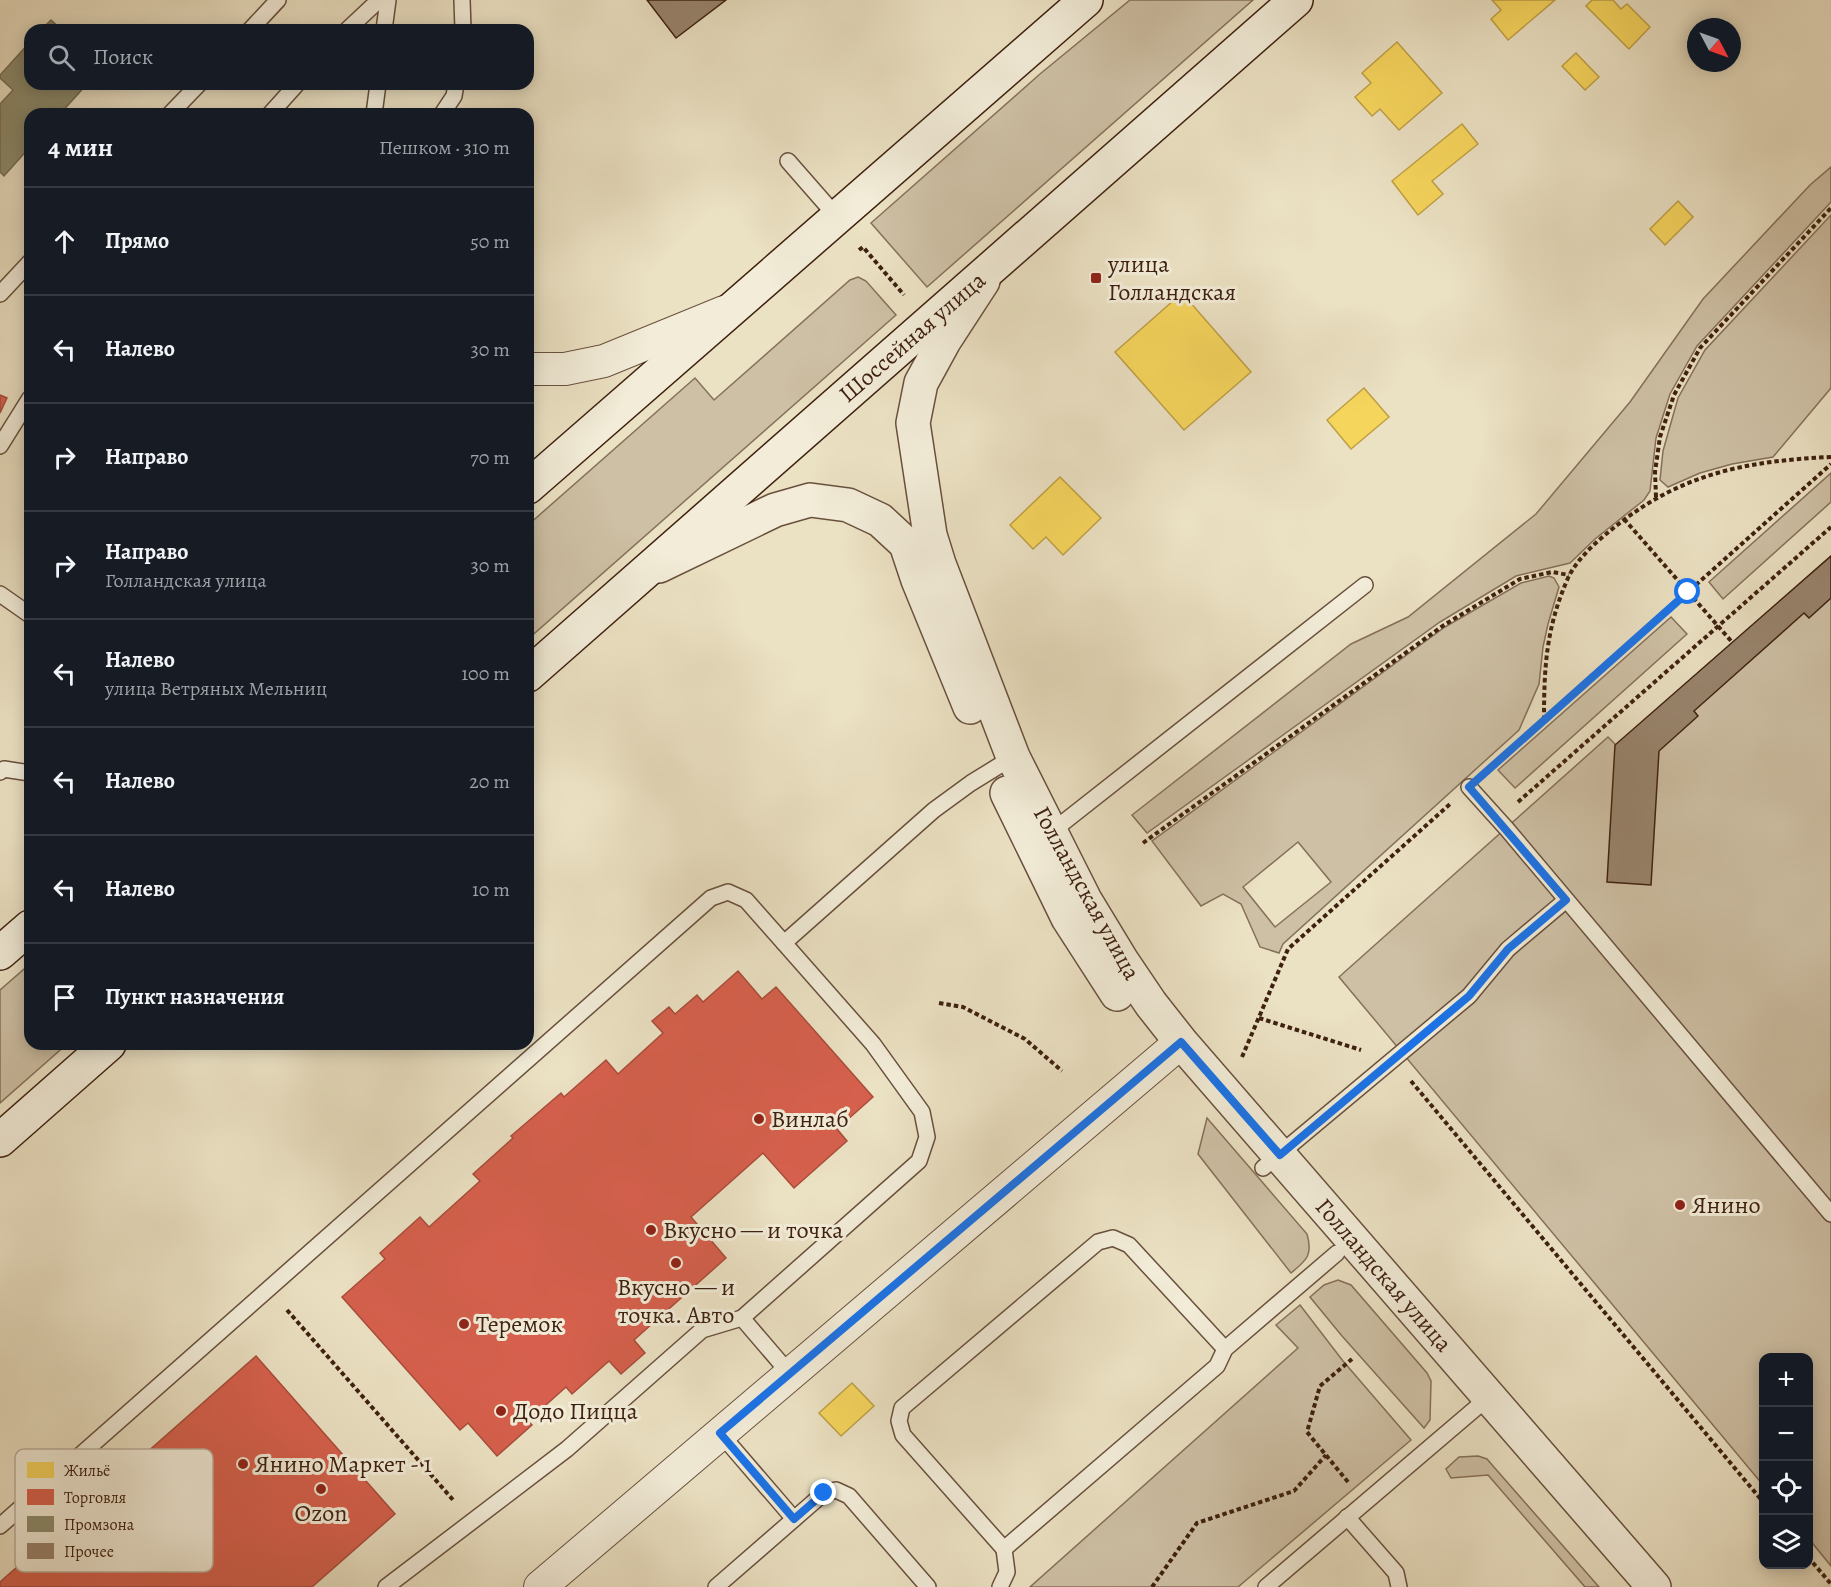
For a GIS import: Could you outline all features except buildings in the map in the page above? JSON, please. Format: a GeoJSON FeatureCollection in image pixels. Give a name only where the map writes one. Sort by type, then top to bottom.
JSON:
{"type":"FeatureCollection","features":[{"type":"Feature","properties":{"kind":"street","name":"Шоссейная улица"},"geometry":{"type":"LineString","coordinates":[[534,670],[1296,0]]}},
{"type":"Feature","properties":{"kind":"street"},"geometry":{"type":"LineString","coordinates":[[534,483],[837,217],[1074,4]]}},
{"type":"Feature","properties":{"kind":"street","name":"Голландская улица"},"geometry":{"type":"LineString","coordinates":[[993,266],[944,341],[921,383],[913,423],[930,535],[1004,763]]}},
{"type":"Feature","properties":{"kind":"street"},"geometry":{"type":"LineString","coordinates":[[534,369],[565,369],[604,361],[731,309]]}},
{"type":"Feature","properties":{"kind":"street","name":"Голландская улица"},"geometry":{"type":"LineString","coordinates":[[644,573],[775,510],[810,500],[848,505],[880,520],[906,544],[918,580],[1042,838],[1085,900],[1151,1004],[1173,1048],[1481,1402],[1627,1587]]}},
{"type":"Feature","properties":{"kind":"street"},"geometry":{"type":"LineString","coordinates":[[0,954],[24,932]]}},
{"type":"Feature","properties":{"kind":"street"},"geometry":{"type":"LineString","coordinates":[[540,1587],[1173,1048]]}},
{"type":"Feature","properties":{"kind":"street"},"geometry":{"type":"LineString","coordinates":[[0,1140],[102,1050]]}},
{"type":"Feature","properties":{"kind":"street","name":"Голландская улица"},"geometry":{"type":"LineString","coordinates":[[1271,1161],[1337,1253],[1481,1402],[1654,1587]]}},
{"type":"Feature","properties":{"kind":"lane"},"geometry":{"type":"LineString","coordinates":[[256,24],[278,0]]}},
{"type":"Feature","properties":{"kind":"lane"},"geometry":{"type":"LineString","coordinates":[[353,24],[379,0]]}},
{"type":"Feature","properties":{"kind":"lane"},"geometry":{"type":"LineString","coordinates":[[385,24],[388,0]]}},
{"type":"Feature","properties":{"kind":"lane"},"geometry":{"type":"LineString","coordinates":[[462,0],[463,24]]}},
{"type":"Feature","properties":{"kind":"lane"},"geometry":{"type":"LineString","coordinates":[[176,108],[192,90]]}},
{"type":"Feature","properties":{"kind":"lane"},"geometry":{"type":"LineString","coordinates":[[275,108],[292,90]]}},
{"type":"Feature","properties":{"kind":"lane"},"geometry":{"type":"LineString","coordinates":[[375,108],[377,90]]}},
{"type":"Feature","properties":{"kind":"lane"},"geometry":{"type":"LineString","coordinates":[[446,108],[455,90]]}},
{"type":"Feature","properties":{"kind":"lane"},"geometry":{"type":"LineString","coordinates":[[788,161],[837,217]]}},
{"type":"Feature","properties":{"kind":"lane"},"geometry":{"type":"LineString","coordinates":[[0,294],[24,268]]}},
{"type":"Feature","properties":{"kind":"lane"},"geometry":{"type":"LineString","coordinates":[[0,446],[24,408]]}},
{"type":"Feature","properties":{"kind":"lane"},"geometry":{"type":"LineString","coordinates":[[1042,838],[1365,585]]}},
{"type":"Feature","properties":{"kind":"lane"},"geometry":{"type":"LineString","coordinates":[[0,594],[24,611]]}},
{"type":"Feature","properties":{"kind":"lane"},"geometry":{"type":"LineString","coordinates":[[784,943],[934,810],[1004,763]]}},
{"type":"Feature","properties":{"kind":"lane"},"geometry":{"type":"LineString","coordinates":[[0,772],[4,769],[24,772]]}},
{"type":"Feature","properties":{"kind":"lane"},"geometry":{"type":"LineString","coordinates":[[1469,787],[1831,1214]]}},
{"type":"Feature","properties":{"kind":"lane"},"geometry":{"type":"LineString","coordinates":[[87,1449],[711,898],[728,892],[746,900],[873,1044],[922,1112],[927,1137],[919,1161],[742,1318],[702,1330],[567,1449],[386,1587]]}},
{"type":"Feature","properties":{"kind":"lane"},"geometry":{"type":"LineString","coordinates":[[1271,1161],[1469,996],[1508,949],[1566,900]]}},
{"type":"Feature","properties":{"kind":"lane"},"geometry":{"type":"LineString","coordinates":[[1000,1587],[1007,1572],[1004,1549],[903,1435],[899,1421],[902,1408],[1098,1242],[1113,1238],[1130,1245],[1225,1349]]}},
{"type":"Feature","properties":{"kind":"lane"},"geometry":{"type":"LineString","coordinates":[[1004,1549],[1217,1366],[1225,1349],[1337,1253]]}},
{"type":"Feature","properties":{"kind":"lane"},"geometry":{"type":"LineString","coordinates":[[742,1318],[789,1374]]}},
{"type":"Feature","properties":{"kind":"lane"},"geometry":{"type":"LineString","coordinates":[[1266,1587],[1481,1402]]}},
{"type":"Feature","properties":{"kind":"lane"},"geometry":{"type":"LineString","coordinates":[[720,1433],[794,1519]]}},
{"type":"Feature","properties":{"kind":"lane"},"geometry":{"type":"LineString","coordinates":[[716,1587],[824,1493],[836,1490],[849,1496],[928,1587]]}},
{"type":"Feature","properties":{"kind":"lane"},"geometry":{"type":"LineString","coordinates":[[0,1526],[15,1513]]}},
{"type":"Feature","properties":{"kind":"lane"},"geometry":{"type":"LineString","coordinates":[[1347,1517],[1396,1573],[1399,1587]]}},
{"type":"Feature","properties":{"kind":"path"},"geometry":{"type":"LineString","coordinates":[[1656,497],[1655,472],[1660,437],[1674,395],[1700,348],[1831,208]]}},
{"type":"Feature","properties":{"kind":"path"},"geometry":{"type":"LineString","coordinates":[[854,255],[862,248],[909,300]]}},
{"type":"Feature","properties":{"kind":"path"},"geometry":{"type":"LineString","coordinates":[[1544,721],[1544,672],[1551,624],[1569,575],[1591,546],[1656,497],[1701,477],[1748,465],[1831,457]]}},
{"type":"Feature","properties":{"kind":"path"},"geometry":{"type":"LineString","coordinates":[[1238,1065],[1288,950],[1831,464]]}},
{"type":"Feature","properties":{"kind":"path"},"geometry":{"type":"LineString","coordinates":[[1624,519],[1732,642]]}},
{"type":"Feature","properties":{"kind":"path"},"geometry":{"type":"LineString","coordinates":[[1498,820],[1831,527]]}},
{"type":"Feature","properties":{"kind":"path"},"geometry":{"type":"LineString","coordinates":[[1143,843],[1444,625],[1520,579],[1552,572],[1569,575]]}},
{"type":"Feature","properties":{"kind":"path"},"geometry":{"type":"LineString","coordinates":[[939,1003],[963,1007],[1025,1039],[1062,1071]]}},
{"type":"Feature","properties":{"kind":"path"},"geometry":{"type":"LineString","coordinates":[[1259,1018],[1393,1060],[1759,1497]]}},
{"type":"Feature","properties":{"kind":"path"},"geometry":{"type":"LineString","coordinates":[[268,1289],[472,1521]]}},
{"type":"Feature","properties":{"kind":"path"},"geometry":{"type":"LineString","coordinates":[[1352,1359],[1320,1386],[1307,1432],[1365,1502]]}},
{"type":"Feature","properties":{"kind":"path"},"geometry":{"type":"LineString","coordinates":[[1152,1587],[1197,1523],[1294,1491],[1326,1455]]}},
{"type":"Feature","properties":{"kind":"path"},"geometry":{"type":"LineString","coordinates":[[1813,1562],[1831,1584]]}},
{"type":"Feature","properties":{"kind":"shaded area"},"geometry":{"type":"Polygon","coordinates":[[[1130,0],[1253,0],[927,287],[871,223],[1040,74],[1130,0]]]}},
{"type":"Feature","properties":{"kind":"shaded area"},"geometry":{"type":"Polygon","coordinates":[[[1831,167],[1831,202],[1697,346],[1670,394],[1656,438],[1650,491],[1644,500],[1595,539],[1570,563],[1516,576],[1440,622],[1147,833],[1132,815],[1351,644],[1408,617],[1536,514],[1630,402],[1703,299],[1810,185],[1831,167]]]}},
{"type":"Feature","properties":{"kind":"shaded area"},"geometry":{"type":"Polygon","coordinates":[[[1831,215],[1831,388],[1773,457],[1732,464],[1700,473],[1668,487],[1660,480],[1663,451],[1678,398],[1705,350],[1831,215]]]}},
{"type":"Feature","properties":{"kind":"shaded area"},"geometry":{"type":"Polygon","coordinates":[[[858,277],[866,281],[896,315],[534,634],[534,520],[695,378],[714,400],[850,280],[858,277]]]}},
{"type":"Feature","properties":{"kind":"shaded area"},"geometry":{"type":"Polygon","coordinates":[[[1831,473],[1831,502],[1723,599],[1709,582],[1831,473]]]}},
{"type":"Feature","properties":{"kind":"shaded area","name":"Янино"},"geometry":{"type":"Polygon","coordinates":[[[1831,556],[1831,1566],[1813,1544],[1813,1353],[1759,1353],[1759,1480],[1339,977],[1608,737],[1616,745],[1831,556]]]}},
{"type":"Feature","properties":{"kind":"shaded area"},"geometry":{"type":"Polygon","coordinates":[[[1549,576],[1554,578],[1559,587],[1543,647],[1539,684],[1519,730],[1283,944],[1279,953],[1260,947],[1241,904],[1223,894],[1201,906],[1152,841],[1445,627],[1521,583],[1549,576]],[[1298,842],[1243,887],[1275,927],[1331,882],[1298,842]]]}},
{"type":"Feature","properties":{"kind":"shaded area"},"geometry":{"type":"Polygon","coordinates":[[[1671,617],[1687,634],[1515,788],[1498,770],[1671,617]]]}},
{"type":"Feature","properties":{"kind":"shaded area"},"geometry":{"type":"Polygon","coordinates":[[[24,969],[24,1050],[60,1050],[0,1103],[0,990],[24,969]]]}},
{"type":"Feature","properties":{"kind":"shaded area"},"geometry":{"type":"Polygon","coordinates":[[[1207,1118],[1307,1234],[1309,1252],[1291,1273],[1198,1154],[1207,1118]]]}},
{"type":"Feature","properties":{"kind":"shaded area"},"geometry":{"type":"Polygon","coordinates":[[[1338,1280],[1351,1285],[1427,1373],[1431,1381],[1430,1420],[1424,1428],[1310,1297],[1324,1285],[1338,1280]]]}},
{"type":"Feature","properties":{"kind":"shaded area"},"geometry":{"type":"Polygon","coordinates":[[[1300,1305],[1343,1361],[1411,1440],[1238,1587],[1030,1587],[1298,1348],[1276,1325],[1300,1305]]]}},
{"type":"Feature","properties":{"kind":"shaded area"},"geometry":{"type":"Polygon","coordinates":[[[1478,1456],[1487,1459],[1599,1587],[1585,1587],[1488,1475],[1451,1478],[1446,1469],[1459,1457],[1478,1456]]]}},
{"type":"Feature","properties":{"kind":"place","name":"улица Голландская"},"geometry":{"type":"Point","coordinates":[1096,278]}},
{"type":"Feature","properties":{"kind":"place","name":"Винлаб"},"geometry":{"type":"Point","coordinates":[759,1119]}},
{"type":"Feature","properties":{"kind":"place","name":"Янино"},"geometry":{"type":"Point","coordinates":[1680,1205]}},
{"type":"Feature","properties":{"kind":"place","name":"Вкусно — и точка"},"geometry":{"type":"Point","coordinates":[651,1230]}},
{"type":"Feature","properties":{"kind":"place","name":"Вкусно — и точка. Авто"},"geometry":{"type":"Point","coordinates":[676,1263]}},
{"type":"Feature","properties":{"kind":"place","name":"Теремок"},"geometry":{"type":"Point","coordinates":[464,1324]}},
{"type":"Feature","properties":{"kind":"place","name":"Додо Пицца"},"geometry":{"type":"Point","coordinates":[501,1411]}},
{"type":"Feature","properties":{"kind":"place","name":"Янино Маркет - 1"},"geometry":{"type":"Point","coordinates":[243,1464]}},
{"type":"Feature","properties":{"kind":"place","name":"Ozon"},"geometry":{"type":"Point","coordinates":[321,1489]}},
{"type":"Feature","properties":{"kind":"route"},"geometry":{"type":"LineString","coordinates":[[824,1493],[794,1519],[720,1433],[1181,1042],[1280,1155],[1469,996],[1508,949],[1566,900],[1469,787],[1688,592]]}}]}
